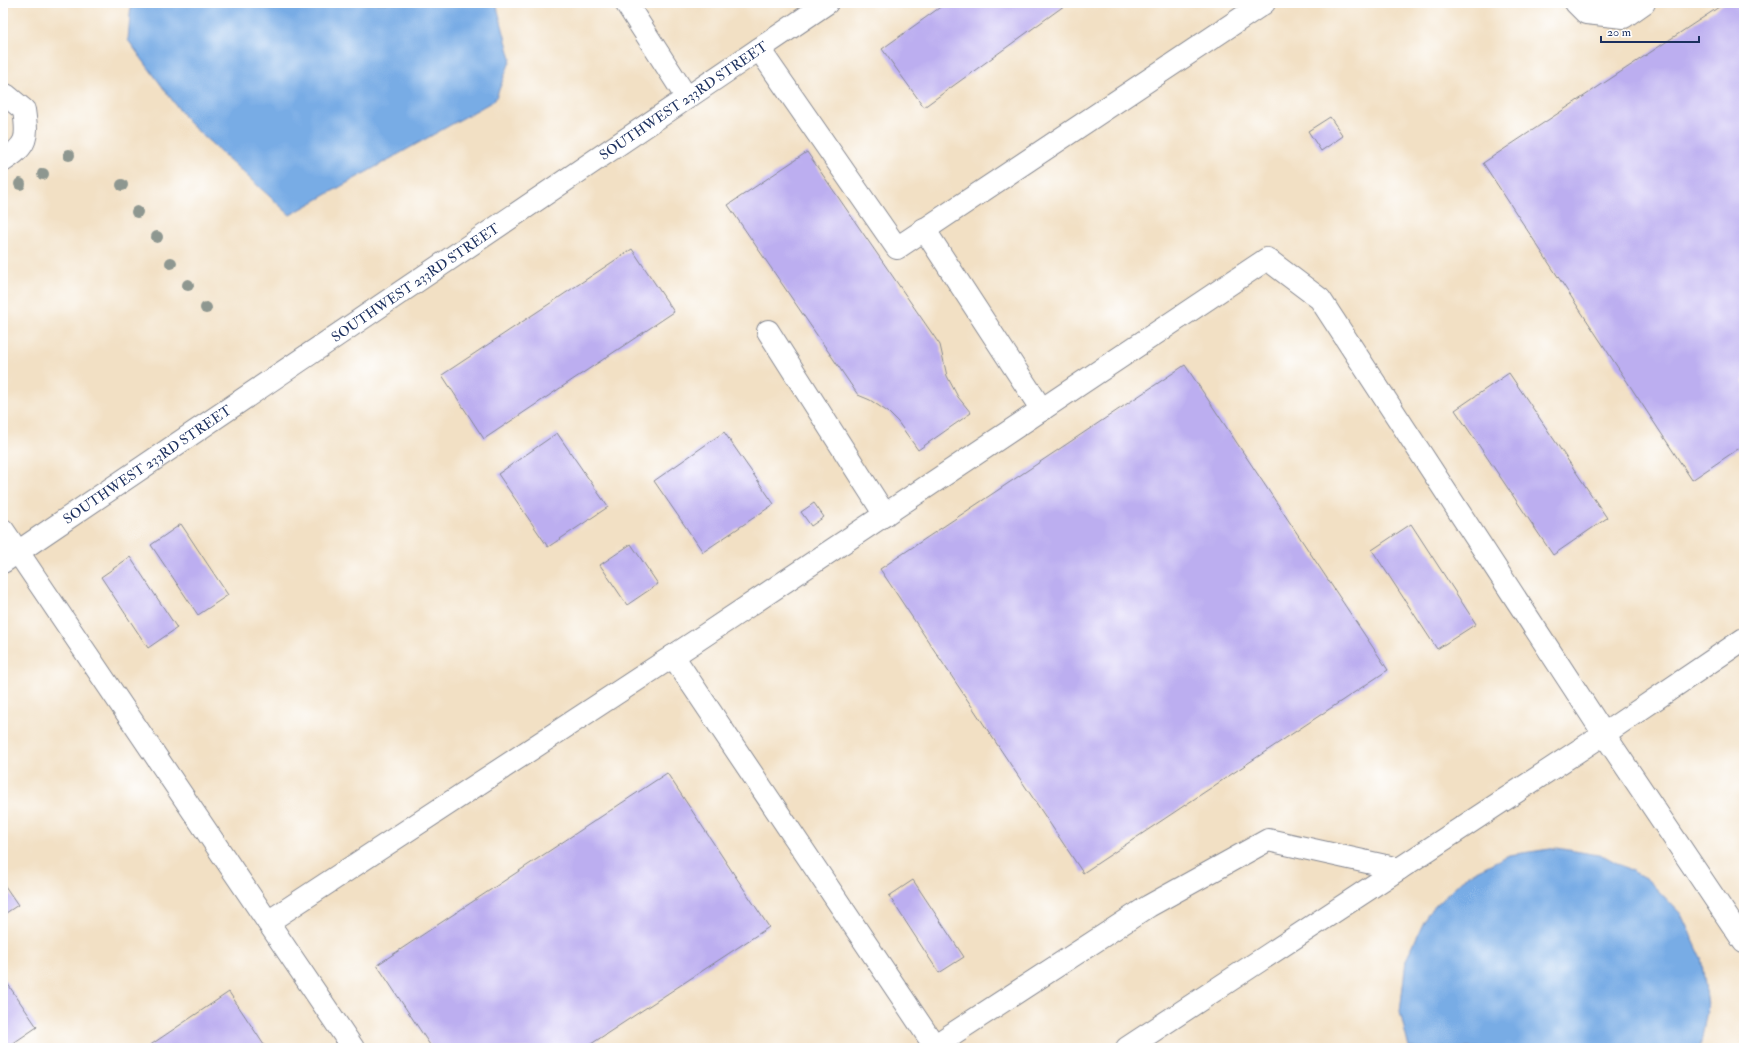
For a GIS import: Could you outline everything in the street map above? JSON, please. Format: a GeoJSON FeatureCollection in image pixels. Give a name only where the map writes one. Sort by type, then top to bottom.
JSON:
{"type":"FeatureCollection","features":[{"type":"Feature","properties":{"kind":"lane"},"geometry":{"type":"LineString","coordinates":[[626,3],[687,98]]}},
{"type":"Feature","properties":{"kind":"lane","name":"SOUTHWEST 233RD STREET"},"geometry":{"type":"LineString","coordinates":[[11,557],[827,3]]}},
{"type":"Feature","properties":{"kind":"lane"},"geometry":{"type":"LineString","coordinates":[[759,49],[897,248],[1264,3]]}},
{"type":"Feature","properties":{"kind":"lane"},"geometry":{"type":"LineString","coordinates":[[1576,3],[1586,14],[1624,17],[1644,3]]}},
{"type":"Feature","properties":{"kind":"lane"},"geometry":{"type":"LineString","coordinates":[[3,95],[6,95],[24,110],[27,132],[19,151],[3,161]]}},
{"type":"Feature","properties":{"kind":"lane"},"geometry":{"type":"LineString","coordinates":[[924,229],[1042,410]]}},
{"type":"Feature","properties":{"kind":"lane"},"geometry":{"type":"LineString","coordinates":[[268,922],[673,656],[1267,259],[1320,299],[1604,734],[1744,942]]}},
{"type":"Feature","properties":{"kind":"lane"},"geometry":{"type":"LineString","coordinates":[[768,331],[885,515]]}},
{"type":"Feature","properties":{"kind":"lane"},"geometry":{"type":"LineString","coordinates":[[3,530],[11,557],[268,922],[353,1048]]}},
{"type":"Feature","properties":{"kind":"lane"},"geometry":{"type":"LineString","coordinates":[[1128,1048],[1604,734],[1744,639]]}},
{"type":"Feature","properties":{"kind":"lane"},"geometry":{"type":"LineString","coordinates":[[673,656],[935,1047],[1149,906],[1268,840],[1399,869]]}},
{"type":"Feature","properties":{"kind":"water"},"geometry":{"type":"Polygon","coordinates":[[[131,3],[496,3],[511,59],[495,100],[290,215],[189,123],[128,40],[131,3]]]}},
{"type":"Feature","properties":{"kind":"water"},"geometry":{"type":"Polygon","coordinates":[[[1557,848],[1604,856],[1647,879],[1681,914],[1701,957],[1708,1005],[1700,1048],[1409,1048],[1400,1012],[1406,960],[1428,913],[1466,876],[1509,855],[1557,848]]]}},
{"type":"Feature","properties":{"kind":"building"},"geometry":{"type":"Polygon","coordinates":[[[946,3],[1068,3],[924,107],[882,49],[946,3]]]}},
{"type":"Feature","properties":{"kind":"building"},"geometry":{"type":"Polygon","coordinates":[[[1725,3],[1744,3],[1744,445],[1692,480],[1483,163],[1725,3]]]}},
{"type":"Feature","properties":{"kind":"building"},"geometry":{"type":"Polygon","coordinates":[[[1330,117],[1343,136],[1321,151],[1308,131],[1330,117]]]}},
{"type":"Feature","properties":{"kind":"building"},"geometry":{"type":"Polygon","coordinates":[[[807,152],[940,345],[947,376],[958,397],[971,413],[918,450],[898,422],[888,412],[870,400],[858,395],[728,205],[807,152]]]}},
{"type":"Feature","properties":{"kind":"building"},"geometry":{"type":"Polygon","coordinates":[[[632,249],[674,312],[484,439],[442,375],[632,249]]]}},
{"type":"Feature","properties":{"kind":"building"},"geometry":{"type":"Polygon","coordinates":[[[1185,365],[1388,670],[1083,873],[880,569],[1185,365]]]}},
{"type":"Feature","properties":{"kind":"building"},"geometry":{"type":"Polygon","coordinates":[[[1509,373],[1607,518],[1553,555],[1455,410],[1509,373]]]}},
{"type":"Feature","properties":{"kind":"building"},"geometry":{"type":"Polygon","coordinates":[[[724,432],[774,504],[703,552],[654,481],[724,432]]]}},
{"type":"Feature","properties":{"kind":"building"},"geometry":{"type":"Polygon","coordinates":[[[557,433],[608,507],[548,547],[498,474],[557,433]]]}},
{"type":"Feature","properties":{"kind":"building"},"geometry":{"type":"Polygon","coordinates":[[[814,503],[824,517],[811,526],[801,512],[814,503]]]}},
{"type":"Feature","properties":{"kind":"building"},"geometry":{"type":"Polygon","coordinates":[[[181,524],[228,595],[198,615],[151,545],[181,524]]]}},
{"type":"Feature","properties":{"kind":"building"},"geometry":{"type":"Polygon","coordinates":[[[1411,524],[1476,624],[1437,649],[1372,550],[1411,524]]]}},
{"type":"Feature","properties":{"kind":"building"},"geometry":{"type":"Polygon","coordinates":[[[631,544],[658,584],[627,605],[600,565],[631,544]]]}},
{"type":"Feature","properties":{"kind":"building"},"geometry":{"type":"Polygon","coordinates":[[[130,557],[177,628],[148,648],[101,577],[130,557]]]}},
{"type":"Feature","properties":{"kind":"building"},"geometry":{"type":"Polygon","coordinates":[[[667,773],[769,927],[585,1048],[432,1048],[377,965],[667,773]]]}},
{"type":"Feature","properties":{"kind":"building"},"geometry":{"type":"Polygon","coordinates":[[[913,880],[964,957],[939,973],[889,896],[913,880]]]}},
{"type":"Feature","properties":{"kind":"building"},"geometry":{"type":"Polygon","coordinates":[[[3,883],[18,905],[3,915],[3,883]]]}},
{"type":"Feature","properties":{"kind":"building"},"geometry":{"type":"Polygon","coordinates":[[[3,977],[37,1027],[6,1048],[3,1048],[3,977]]]}},
{"type":"Feature","properties":{"kind":"building"},"geometry":{"type":"Polygon","coordinates":[[[229,992],[266,1048],[146,1048],[229,992]]]}}]}
